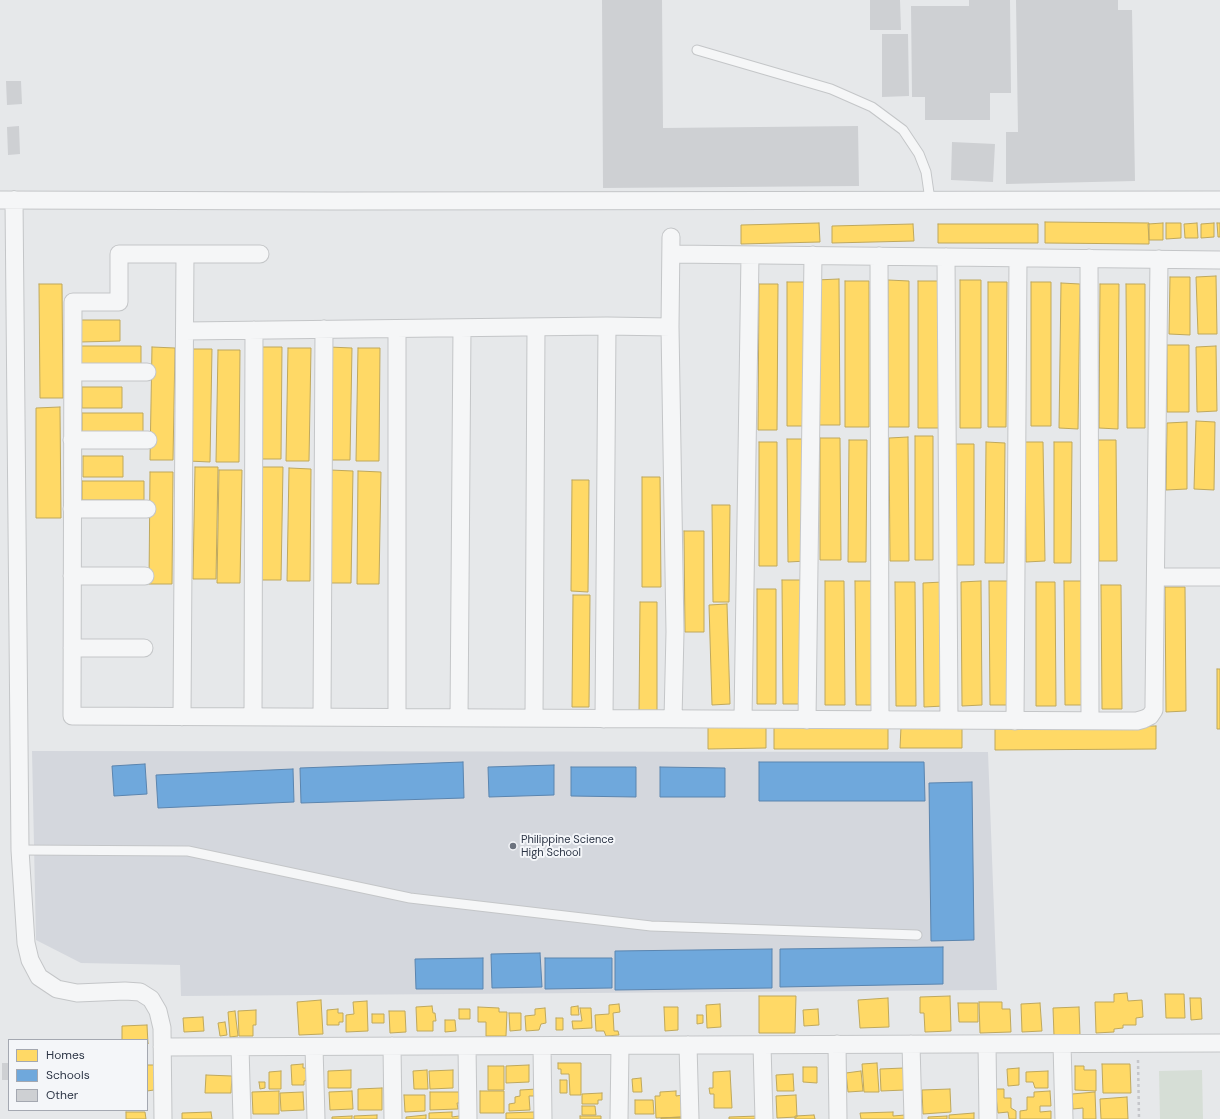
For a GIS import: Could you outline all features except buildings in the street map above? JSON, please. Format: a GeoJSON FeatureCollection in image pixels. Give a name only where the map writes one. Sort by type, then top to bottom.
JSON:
{"type":"FeatureCollection","features":[{"type":"Feature","properties":{"kind":"street"},"geometry":{"type":"LineString","coordinates":[[163,1119],[162,1028],[158,1011],[151,999],[140,992],[125,990],[78,992],[57,989],[39,977],[30,960],[26,943],[20,850],[7,200],[1220,200]]}},
{"type":"Feature","properties":{"kind":"street"},"geometry":{"type":"LineString","coordinates":[[671,237],[670,327],[674,632],[673,719]]}},
{"type":"Feature","properties":{"kind":"street"},"geometry":{"type":"LineString","coordinates":[[260,254],[119,254],[119,302],[73,302],[72,716],[1015,721],[1137,721],[1144,719],[1150,716],[1154,710],[1159,259]]}},
{"type":"Feature","properties":{"kind":"street"},"geometry":{"type":"LineString","coordinates":[[182,716],[185,254]]}},
{"type":"Feature","properties":{"kind":"street"},"geometry":{"type":"LineString","coordinates":[[671,254],[1220,260]]}},
{"type":"Feature","properties":{"kind":"street"},"geometry":{"type":"LineString","coordinates":[[743,719],[750,255]]}},
{"type":"Feature","properties":{"kind":"street"},"geometry":{"type":"LineString","coordinates":[[807,720],[813,256]]}},
{"type":"Feature","properties":{"kind":"street"},"geometry":{"type":"LineString","coordinates":[[879,256],[880,720]]}},
{"type":"Feature","properties":{"kind":"street"},"geometry":{"type":"LineString","coordinates":[[946,257],[949,720]]}},
{"type":"Feature","properties":{"kind":"street"},"geometry":{"type":"LineString","coordinates":[[1015,721],[1018,258]]}},
{"type":"Feature","properties":{"kind":"street"},"geometry":{"type":"LineString","coordinates":[[1089,258],[1090,721]]}},
{"type":"Feature","properties":{"kind":"street"},"geometry":{"type":"LineString","coordinates":[[185,331],[606,326],[670,327]]}},
{"type":"Feature","properties":{"kind":"street"},"geometry":{"type":"LineString","coordinates":[[604,719],[606,326]]}},
{"type":"Feature","properties":{"kind":"street"},"geometry":{"type":"LineString","coordinates":[[534,718],[536,327]]}},
{"type":"Feature","properties":{"kind":"street"},"geometry":{"type":"LineString","coordinates":[[459,718],[462,328]]}},
{"type":"Feature","properties":{"kind":"street"},"geometry":{"type":"LineString","coordinates":[[322,717],[324,329]]}},
{"type":"Feature","properties":{"kind":"street"},"geometry":{"type":"LineString","coordinates":[[397,329],[398,717]]}},
{"type":"Feature","properties":{"kind":"street"},"geometry":{"type":"LineString","coordinates":[[253,717],[254,330]]}},
{"type":"Feature","properties":{"kind":"street"},"geometry":{"type":"LineString","coordinates":[[72,372],[148,372]]}},
{"type":"Feature","properties":{"kind":"street"},"geometry":{"type":"LineString","coordinates":[[72,440],[148,440]]}},
{"type":"Feature","properties":{"kind":"street"},"geometry":{"type":"LineString","coordinates":[[72,509],[147,509]]}},
{"type":"Feature","properties":{"kind":"street"},"geometry":{"type":"LineString","coordinates":[[72,576],[145,576]]}},
{"type":"Feature","properties":{"kind":"street"},"geometry":{"type":"LineString","coordinates":[[1156,577],[1220,577]]}},
{"type":"Feature","properties":{"kind":"street"},"geometry":{"type":"LineString","coordinates":[[72,648],[144,648]]}},
{"type":"Feature","properties":{"kind":"street"},"geometry":{"type":"LineString","coordinates":[[162,1047],[1220,1043]]}},
{"type":"Feature","properties":{"kind":"street"},"geometry":{"type":"LineString","coordinates":[[837,1044],[838,1119]]}},
{"type":"Feature","properties":{"kind":"street"},"geometry":{"type":"LineString","coordinates":[[911,1044],[913,1119]]}},
{"type":"Feature","properties":{"kind":"street"},"geometry":{"type":"LineString","coordinates":[[987,1044],[988,1119]]}},
{"type":"Feature","properties":{"kind":"street"},"geometry":{"type":"LineString","coordinates":[[1062,1044],[1064,1119]]}},
{"type":"Feature","properties":{"kind":"street"},"geometry":{"type":"LineString","coordinates":[[688,1045],[690,1119]]}},
{"type":"Feature","properties":{"kind":"street"},"geometry":{"type":"LineString","coordinates":[[762,1045],[764,1119]]}},
{"type":"Feature","properties":{"kind":"street"},"geometry":{"type":"LineString","coordinates":[[314,1046],[316,1119]]}},
{"type":"Feature","properties":{"kind":"street"},"geometry":{"type":"LineString","coordinates":[[392,1046],[393,1119]]}},
{"type":"Feature","properties":{"kind":"street"},"geometry":{"type":"LineString","coordinates":[[467,1046],[468,1119]]}},
{"type":"Feature","properties":{"kind":"street"},"geometry":{"type":"LineString","coordinates":[[542,1046],[543,1119]]}},
{"type":"Feature","properties":{"kind":"street"},"geometry":{"type":"LineString","coordinates":[[619,1119],[620,1046]]}},
{"type":"Feature","properties":{"kind":"street"},"geometry":{"type":"LineString","coordinates":[[240,1047],[242,1119]]}},
{"type":"Feature","properties":{"kind":"lane"},"geometry":{"type":"LineString","coordinates":[[697,50],[831,89],[872,107],[903,130],[919,154],[926,172],[930,200]]}},
{"type":"Feature","properties":{"kind":"lane"},"geometry":{"type":"LineString","coordinates":[[20,850],[188,851],[410,898],[651,926],[917,935]]}},
{"type":"Feature","properties":{"kind":"path"},"geometry":{"type":"LineString","coordinates":[[1138,1043],[1138,1119]]}},
{"type":"Feature","properties":{"kind":"shaded area","name":"Philippine Science High School"},"geometry":{"type":"Polygon","coordinates":[[[32,751],[988,752],[997,990],[181,996],[180,965],[81,963],[36,940],[32,751]]]}},
{"type":"Feature","properties":{"kind":"shaded area"},"geometry":{"type":"Polygon","coordinates":[[[1202,1070],[1203,1119],[1160,1119],[1159,1071],[1202,1070]]]}},
{"type":"Feature","properties":{"kind":"place","name":"Philippine Science High School"},"geometry":{"type":"Point","coordinates":[513,846]}}]}
